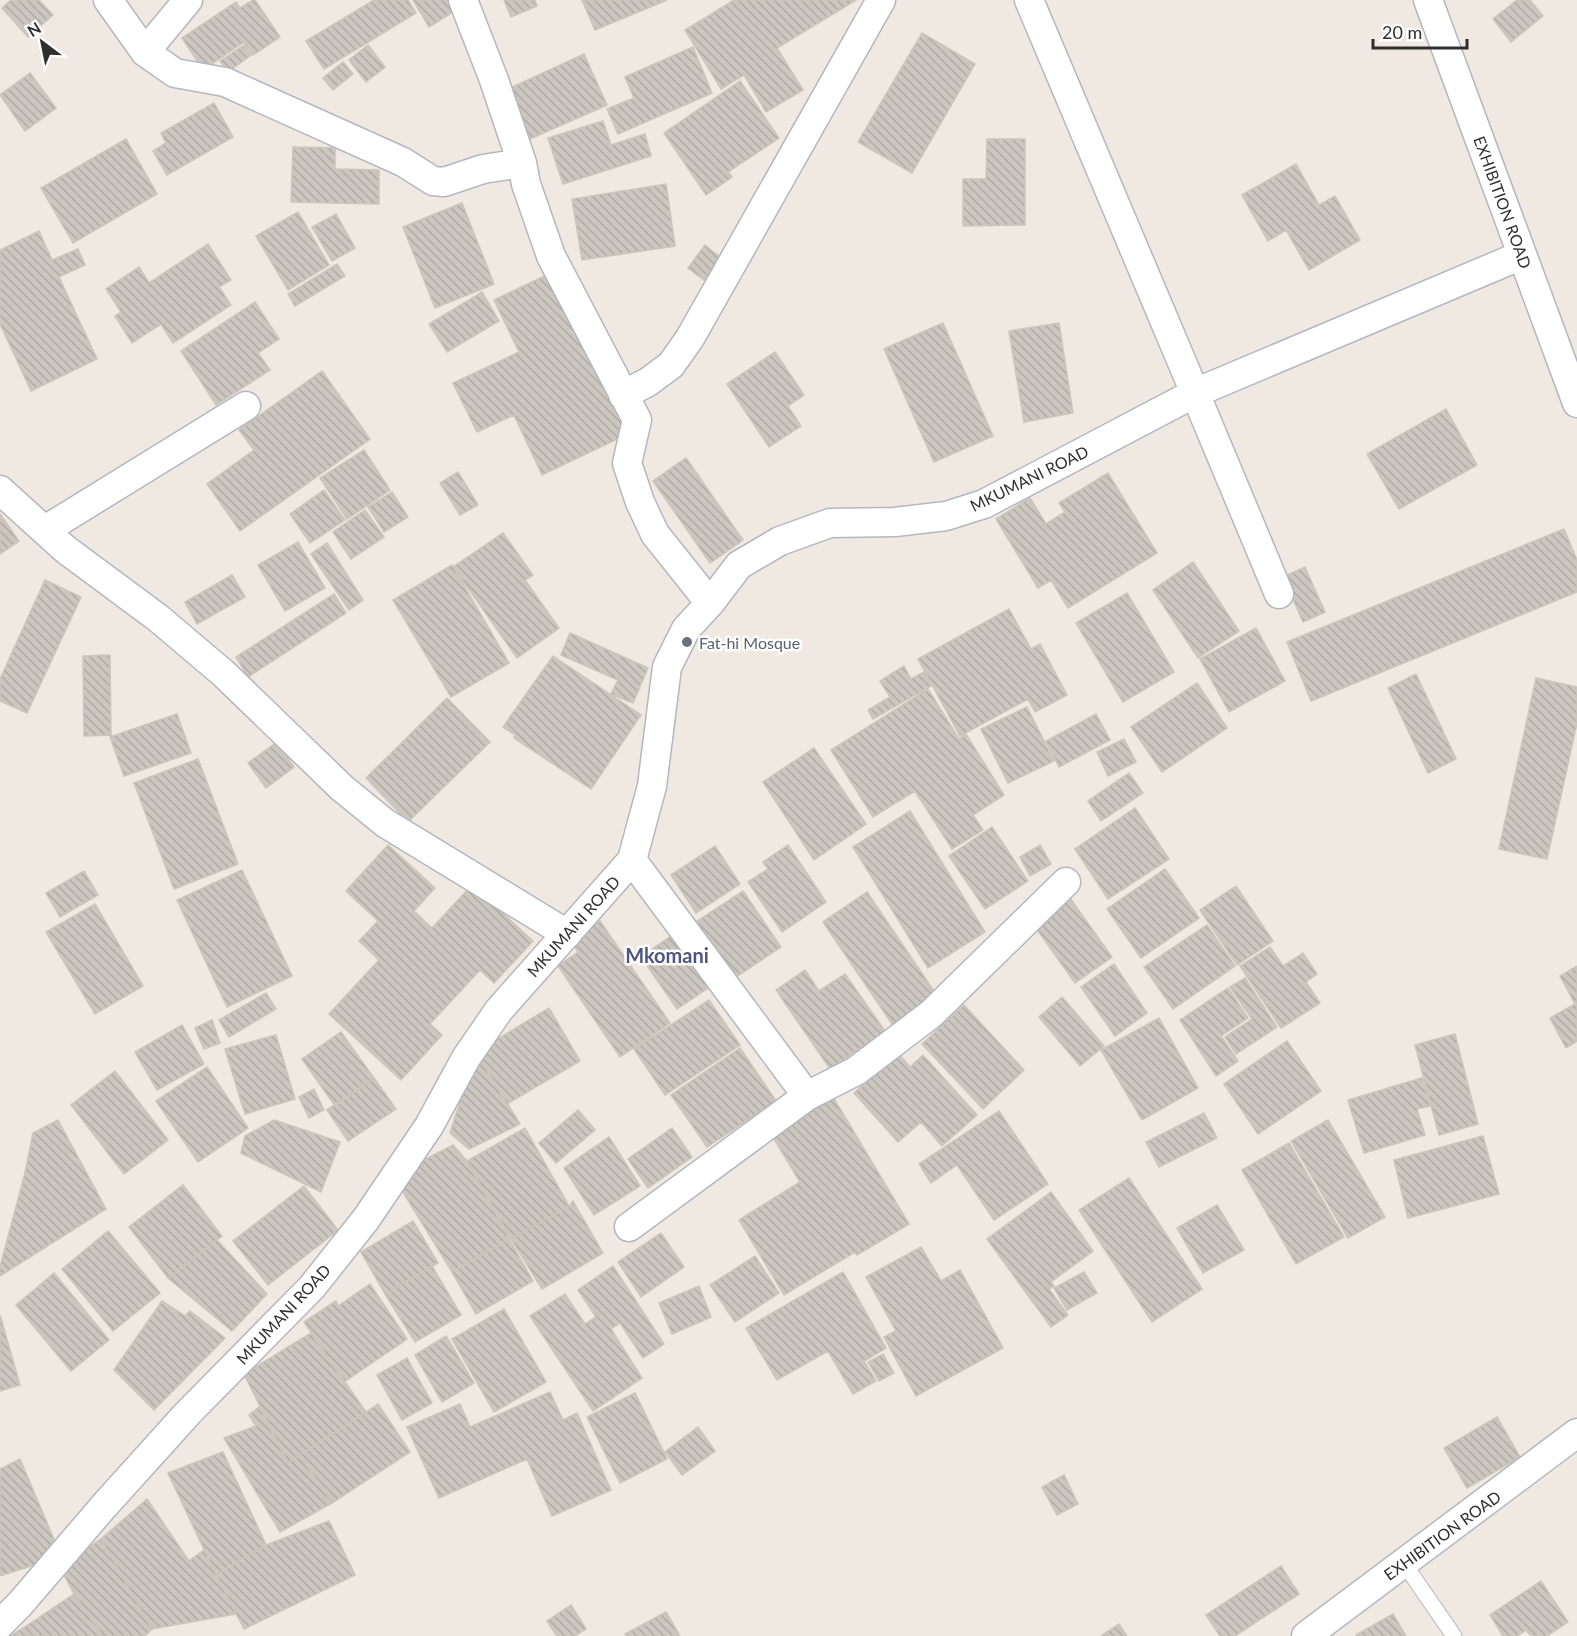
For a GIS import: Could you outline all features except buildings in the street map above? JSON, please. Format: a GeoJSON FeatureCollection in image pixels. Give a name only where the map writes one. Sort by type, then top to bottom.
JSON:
{"type":"FeatureCollection","features":[{"type":"Feature","properties":{"kind":"street"},"geometry":{"type":"LineString","coordinates":[[108,0],[145,52],[175,73],[225,82],[403,162],[434,181],[444,182],[483,169],[522,163]]}},
{"type":"Feature","properties":{"kind":"street"},"geometry":{"type":"LineString","coordinates":[[145,52],[188,0]]}},
{"type":"Feature","properties":{"kind":"street"},"geometry":{"type":"LineString","coordinates":[[463,0],[494,80],[551,256],[637,420],[627,463],[640,502],[655,534],[710,603]]}},
{"type":"Feature","properties":{"kind":"street"},"geometry":{"type":"LineString","coordinates":[[623,395],[648,382],[671,365],[690,338],[881,0]]}},
{"type":"Feature","properties":{"kind":"street"},"geometry":{"type":"LineString","coordinates":[[1029,0],[1279,594]]}},
{"type":"Feature","properties":{"kind":"street","name":"EXHIBITION ROAD"},"geometry":{"type":"LineString","coordinates":[[1428,0],[1577,403]]}},
{"type":"Feature","properties":{"kind":"street","name":"MKUMANI ROAD"},"geometry":{"type":"LineString","coordinates":[[0,1624],[188,1414],[312,1287],[366,1219],[429,1126],[466,1058],[499,1010],[632,860],[652,786],[667,667],[686,629],[710,603],[739,565],[780,541],[830,523],[895,522],[946,516],[984,504],[1195,393],[1522,255]]}},
{"type":"Feature","properties":{"kind":"street"},"geometry":{"type":"LineString","coordinates":[[45,530],[246,405]]}},
{"type":"Feature","properties":{"kind":"street"},"geometry":{"type":"LineString","coordinates":[[0,490],[65,549],[158,618],[223,673],[342,788],[385,823],[567,934]]}},
{"type":"Feature","properties":{"kind":"street"},"geometry":{"type":"LineString","coordinates":[[632,860],[807,1096]]}},
{"type":"Feature","properties":{"kind":"street"},"geometry":{"type":"LineString","coordinates":[[629,1227],[807,1096],[856,1071],[931,1014],[1066,882]]}},
{"type":"Feature","properties":{"kind":"street","name":"EXHIBITION ROAD"},"geometry":{"type":"LineString","coordinates":[[1306,1636],[1577,1433]]}},
{"type":"Feature","properties":{"kind":"lane"},"geometry":{"type":"LineString","coordinates":[[1403,1562],[1454,1636]]}},
{"type":"Feature","properties":{"kind":"place","name":"Fat-hi Mosque"},"geometry":{"type":"Point","coordinates":[687,642]}},
{"type":"Feature","properties":{"kind":"district","name":"Mkomani"},"geometry":{"type":"Point","coordinates":[667,955]}}]}
